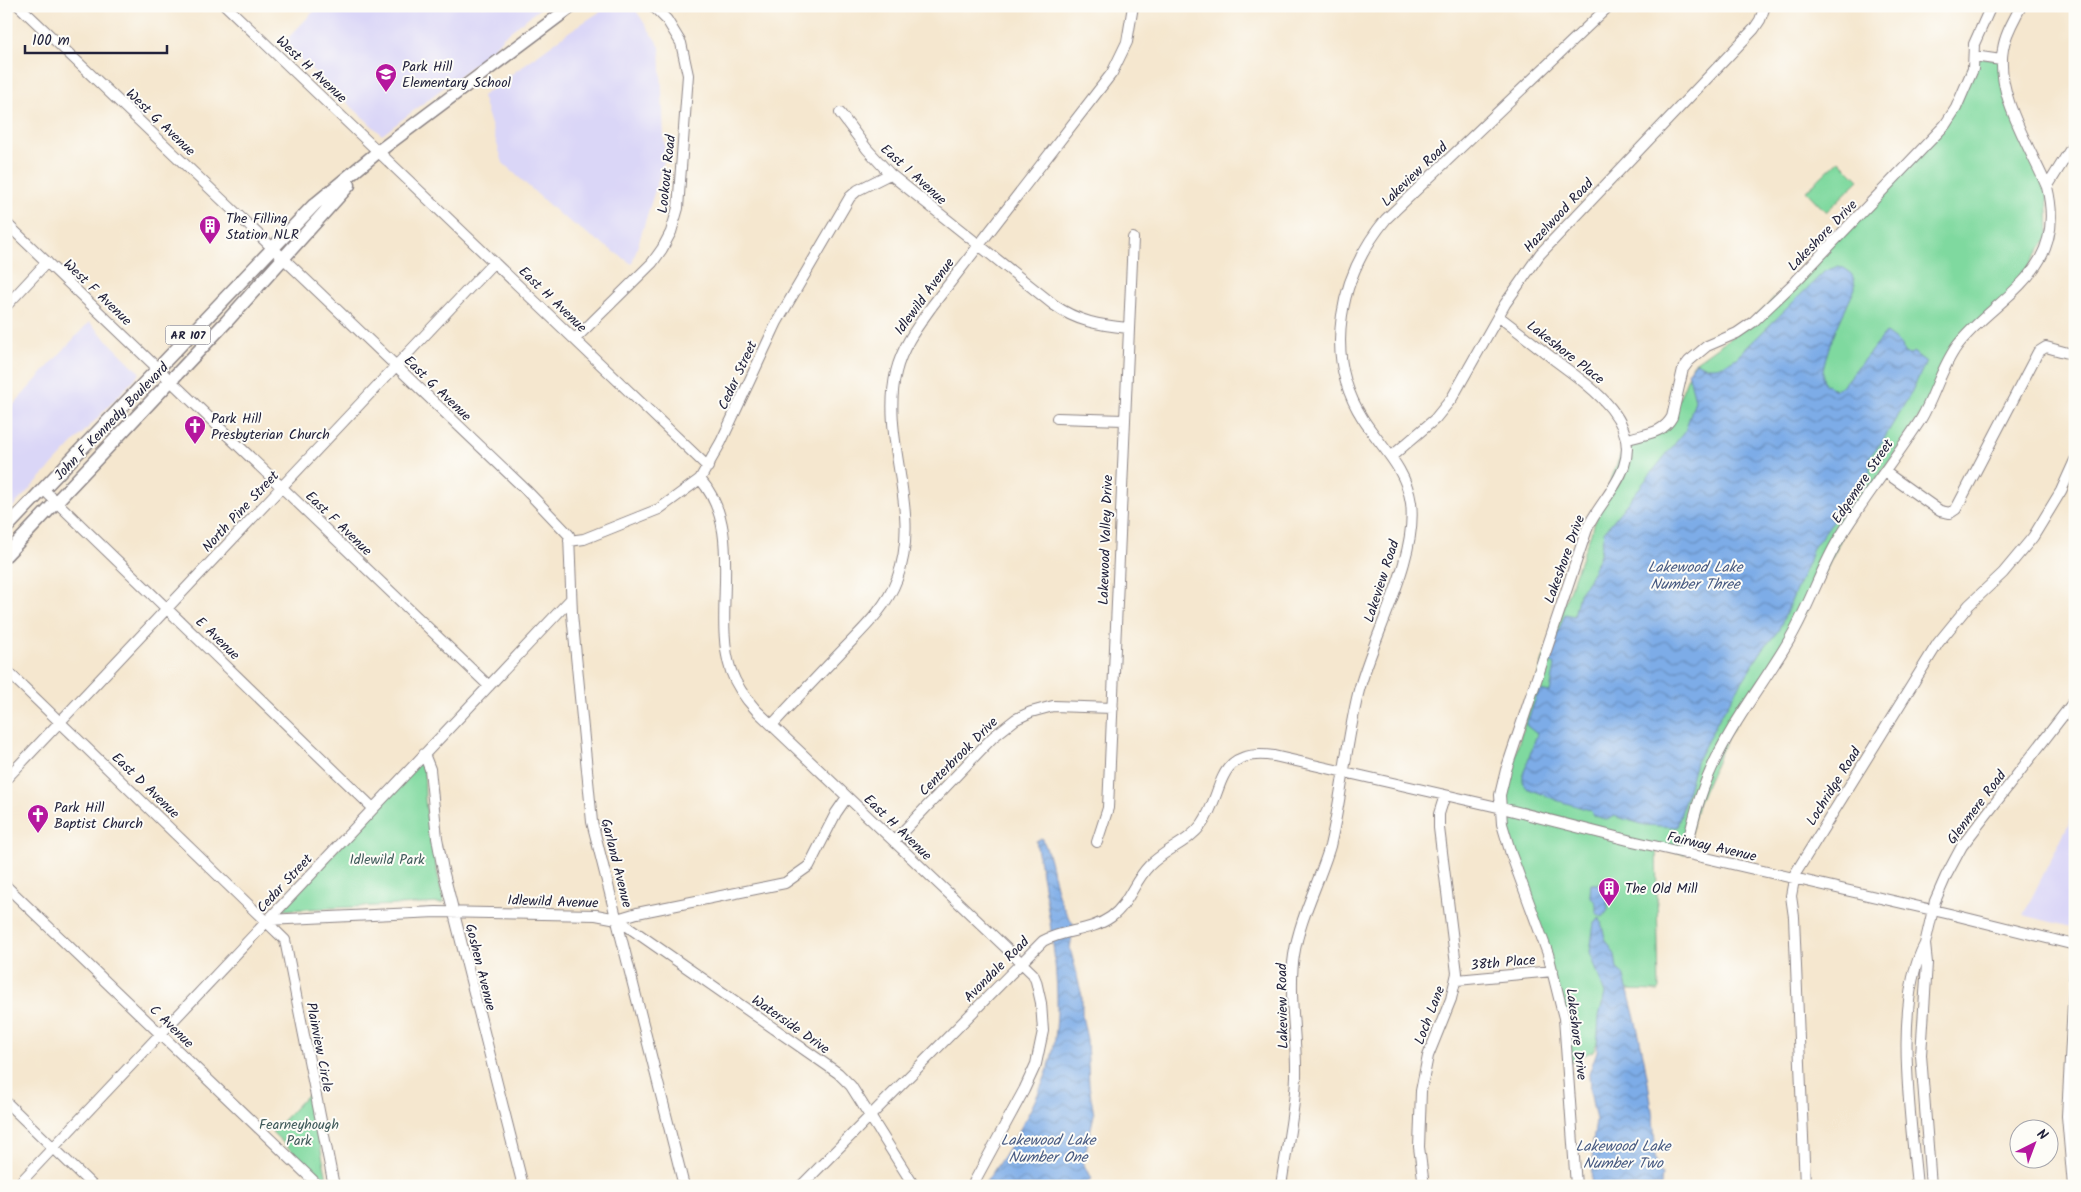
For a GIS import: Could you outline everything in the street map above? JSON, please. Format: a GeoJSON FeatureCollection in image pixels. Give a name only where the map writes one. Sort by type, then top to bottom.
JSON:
{"type":"FeatureCollection","features":[{"type":"Feature","properties":{"kind":"main road","name":"John F Kennedy Boulevard"},"geometry":{"type":"LineString","coordinates":[[6,528],[314,205],[379,151],[572,6]]}},
{"type":"Feature","properties":{"kind":"main road","name":"John F Kennedy Boulevard"},"geometry":{"type":"LineString","coordinates":[[6,555],[55,501],[171,381],[379,151]]}},
{"type":"Feature","properties":{"kind":"street","name":"West G Avenue"},"geometry":{"type":"LineString","coordinates":[[19,6],[283,258]]}},
{"type":"Feature","properties":{"kind":"street","name":"West H Avenue"},"geometry":{"type":"LineString","coordinates":[[226,6],[379,151]]}},
{"type":"Feature","properties":{"kind":"street","name":"Idlewild Avenue"},"geometry":{"type":"LineString","coordinates":[[772,725],[875,615],[889,596],[897,580],[906,540],[902,490],[892,423],[893,389],[896,371],[914,330],[1112,73],[1127,42],[1133,6]]}},
{"type":"Feature","properties":{"kind":"street","name":"Lakeview Road"},"geometry":{"type":"LineString","coordinates":[[1281,1186],[1296,1079],[1292,987],[1294,955],[1305,914],[1323,871],[1330,846],[1358,692],[1406,554],[1412,525],[1406,484],[1392,456],[1361,416],[1351,394],[1342,364],[1340,322],[1343,303],[1358,260],[1386,219],[1609,6]]}},
{"type":"Feature","properties":{"kind":"street","name":"Hazelwood Road"},"geometry":{"type":"LineString","coordinates":[[1392,456],[1442,412],[1498,316],[1540,254],[1754,29],[1760,20],[1764,6]]}},
{"type":"Feature","properties":{"kind":"street","name":"Lakeshore Drive"},"geometry":{"type":"LineString","coordinates":[[1576,1186],[1564,1018],[1553,971],[1507,843],[1500,814],[1502,808],[1500,806],[1500,795],[1506,770],[1587,529],[1624,465],[1626,440],[1660,431],[1669,423],[1683,369],[1697,354],[1753,322],[1796,282],[1932,141],[1956,108],[1973,69],[1977,35],[1991,6]]}},
{"type":"Feature","properties":{"kind":"street"},"geometry":{"type":"LineString","coordinates":[[2021,6],[2004,43],[2001,60],[2002,73],[2019,129],[2047,187]]}},
{"type":"Feature","properties":{"kind":"street","name":"Lookout Road"},"geometry":{"type":"LineString","coordinates":[[575,339],[652,263],[662,249],[674,221],[680,189],[688,67],[675,30],[657,8]]}},
{"type":"Feature","properties":{"kind":"street"},"geometry":{"type":"LineString","coordinates":[[1974,56],[2001,60]]}},
{"type":"Feature","properties":{"kind":"street","name":"East I Avenue"},"geometry":{"type":"LineString","coordinates":[[840,113],[867,150],[890,174],[1067,313],[1095,324],[1128,328]]}},
{"type":"Feature","properties":{"kind":"street"},"geometry":{"type":"LineString","coordinates":[[2047,187],[2075,142]]}},
{"type":"Feature","properties":{"kind":"street","name":"East H Avenue"},"geometry":{"type":"LineString","coordinates":[[379,151],[708,467]]}},
{"type":"Feature","properties":{"kind":"street","name":"Cedar Street"},"geometry":{"type":"LineString","coordinates":[[569,541],[584,539],[659,509],[700,479],[708,467],[777,322],[850,198],[858,190],[890,174]]}},
{"type":"Feature","properties":{"kind":"street","name":"Edgemere Street"},"geometry":{"type":"LineString","coordinates":[[1685,854],[1698,804],[1720,750],[1756,690],[1787,644],[1835,546],[1922,417],[1947,363],[1959,344],[2013,291],[2040,259],[2051,224],[2051,204],[2047,187]]}},
{"type":"Feature","properties":{"kind":"street","name":"West F Avenue"},"geometry":{"type":"LineString","coordinates":[[6,223],[171,381]]}},
{"type":"Feature","properties":{"kind":"street","name":"Lakewood Valley Drive"},"geometry":{"type":"LineString","coordinates":[[1097,842],[1108,808],[1133,238]]}},
{"type":"Feature","properties":{"kind":"street","name":"East G Avenue"},"geometry":{"type":"LineString","coordinates":[[283,258],[565,528],[569,541]]}},
{"type":"Feature","properties":{"kind":"street"},"geometry":{"type":"LineString","coordinates":[[6,306],[47,262]]}},
{"type":"Feature","properties":{"kind":"street","name":"North Pine Street"},"geometry":{"type":"LineString","coordinates":[[6,779],[494,262]]}},
{"type":"Feature","properties":{"kind":"street","name":"Lakeshore Place"},"geometry":{"type":"LineString","coordinates":[[1498,316],[1602,398],[1621,424],[1626,440]]}},
{"type":"Feature","properties":{"kind":"street"},"geometry":{"type":"LineString","coordinates":[[1885,472],[1940,511],[1950,513],[1956,509],[2038,352],[2046,347],[2075,355]]}},
{"type":"Feature","properties":{"kind":"street","name":"East F Avenue"},"geometry":{"type":"LineString","coordinates":[[171,381],[489,686]]}},
{"type":"Feature","properties":{"kind":"street"},"geometry":{"type":"LineString","coordinates":[[1057,418],[1124,420]]}},
{"type":"Feature","properties":{"kind":"street","name":"Lochridge Road"},"geometry":{"type":"LineString","coordinates":[[1805,1186],[1795,927],[1791,896],[1798,868],[1938,643],[1969,605],[2003,573],[2033,537],[2073,472],[2075,460]]}},
{"type":"Feature","properties":{"kind":"street","name":"East H Avenue"},"geometry":{"type":"LineString","coordinates":[[700,479],[715,500],[720,520],[724,543],[726,644],[729,665],[737,685],[750,704],[1033,974],[1036,981],[1043,1019],[1041,1047],[1024,1090],[972,1186]]}},
{"type":"Feature","properties":{"kind":"street","name":"E Avenue"},"geometry":{"type":"LineString","coordinates":[[43,488],[373,808]]}},
{"type":"Feature","properties":{"kind":"street","name":"Garland Avenue"},"geometry":{"type":"LineString","coordinates":[[569,541],[571,599],[592,822],[684,1186]]}},
{"type":"Feature","properties":{"kind":"street","name":"Cedar Street"},"geometry":{"type":"LineString","coordinates":[[17,1186],[571,599]]}},
{"type":"Feature","properties":{"kind":"street","name":"East D Avenue"},"geometry":{"type":"LineString","coordinates":[[6,670],[267,920]]}},
{"type":"Feature","properties":{"kind":"street","name":"Glenmere Road"},"geometry":{"type":"LineString","coordinates":[[1916,1186],[1907,1046],[1913,982],[1918,957],[1925,944],[1933,910],[1946,876],[1962,846],[2075,700]]}},
{"type":"Feature","properties":{"kind":"street","name":"Centerbrook Drive"},"geometry":{"type":"LineString","coordinates":[[894,842],[993,737],[1016,719],[1030,712],[1053,706],[1113,708]]}},
{"type":"Feature","properties":{"kind":"street","name":"Goshen Avenue"},"geometry":{"type":"LineString","coordinates":[[424,754],[430,769],[437,838],[453,912],[523,1186]]}},
{"type":"Feature","properties":{"kind":"street","name":"Avondale Road"},"geometry":{"type":"LineString","coordinates":[[800,1186],[1020,963],[1049,938],[1094,928],[1112,917],[1122,907],[1151,864],[1194,834],[1210,811],[1218,784],[1226,771],[1235,762],[1243,758],[1263,755],[1344,772]]}},
{"type":"Feature","properties":{"kind":"street","name":"Fairway Avenue"},"geometry":{"type":"LineString","coordinates":[[1344,772],[2075,945]]}},
{"type":"Feature","properties":{"kind":"street","name":"Loch Lane"},"geometry":{"type":"LineString","coordinates":[[1424,1186],[1419,1146],[1420,1091],[1428,1056],[1456,980],[1457,958],[1439,828],[1439,814],[1445,795]]}},
{"type":"Feature","properties":{"kind":"street","name":"Idlewild Avenue"},"geometry":{"type":"LineString","coordinates":[[267,920],[453,912],[596,915],[617,919],[637,912],[786,883],[809,866],[836,813],[847,797]]}},
{"type":"Feature","properties":{"kind":"street","name":"C Avenue"},"geometry":{"type":"LineString","coordinates":[[6,886],[319,1186]]}},
{"type":"Feature","properties":{"kind":"street","name":"Waterside Drive"},"geometry":{"type":"LineString","coordinates":[[617,919],[838,1073],[852,1086],[914,1186]]}},
{"type":"Feature","properties":{"kind":"street","name":"Plainview Circle"},"geometry":{"type":"LineString","coordinates":[[267,920],[283,936],[287,944],[334,1186]]}},
{"type":"Feature","properties":{"kind":"street","name":"Glenmere Road"},"geometry":{"type":"LineString","coordinates":[[1925,944],[1927,962],[1921,1055],[1930,1186]]}},
{"type":"Feature","properties":{"kind":"street"},"geometry":{"type":"LineString","coordinates":[[2073,1186],[2067,1116],[2075,966]]}},
{"type":"Feature","properties":{"kind":"street","name":"38th Place"},"geometry":{"type":"LineString","coordinates":[[1456,980],[1553,971]]}},
{"type":"Feature","properties":{"kind":"street"},"geometry":{"type":"LineString","coordinates":[[6,1102],[93,1186]]}},
{"type":"Feature","properties":{"kind":"shaded area","name":"Park Hill Elementary School"},"geometry":{"type":"Polygon","coordinates":[[[319,6],[543,6],[503,37],[491,51],[382,135],[283,43],[319,6]]]}},
{"type":"Feature","properties":{"kind":"shaded area"},"geometry":{"type":"Polygon","coordinates":[[[609,6],[633,6],[660,47],[665,158],[632,264],[560,215],[503,163],[482,96],[570,31],[609,6]]]}},
{"type":"Feature","properties":{"kind":"shaded area"},"geometry":{"type":"Polygon","coordinates":[[[89,322],[140,373],[6,514],[6,413],[89,322]]]}},
{"type":"Feature","properties":{"kind":"shaded area"},"geometry":{"type":"Polygon","coordinates":[[[2075,811],[2075,928],[2023,915],[2075,811]]]}},
{"type":"Feature","properties":{"kind":"green space"},"geometry":{"type":"Polygon","coordinates":[[[1974,56],[2001,60],[2002,73],[2047,187],[2049,236],[2013,291],[1959,344],[1932,397],[1849,522],[1803,617],[1728,736],[1698,804],[1685,854],[1656,847],[1659,991],[1627,990],[1603,1002],[1597,1043],[1593,1051],[1568,1063],[1560,1000],[1500,806],[1543,660],[1626,440],[1660,431],[1672,417],[1693,364],[1737,333],[1825,251],[1945,125],[1974,56]]]}},
{"type":"Feature","properties":{"kind":"green space"},"geometry":{"type":"Polygon","coordinates":[[[1839,160],[1859,180],[1826,212],[1806,191],[1839,160]]]}},
{"type":"Feature","properties":{"kind":"green space","name":"Idlewild Park"},"geometry":{"type":"Polygon","coordinates":[[[424,754],[428,828],[444,903],[283,910],[424,754]]]}},
{"type":"Feature","properties":{"kind":"green space","name":"Fearneyhough Park"},"geometry":{"type":"Polygon","coordinates":[[[309,1093],[327,1179],[324,1182],[272,1132],[309,1093]]]}},
{"type":"Feature","properties":{"kind":"water","name":"Lakewood Lake Number Three"},"geometry":{"type":"Polygon","coordinates":[[[1839,266],[1851,274],[1855,288],[1828,351],[1823,376],[1825,384],[1836,390],[1841,387],[1886,333],[1902,345],[1904,353],[1911,354],[1913,352],[1926,362],[1910,395],[1882,442],[1869,457],[1870,477],[1862,487],[1849,492],[1846,503],[1813,548],[1778,631],[1763,649],[1721,715],[1696,762],[1677,827],[1645,825],[1614,816],[1607,820],[1593,815],[1590,810],[1559,801],[1527,788],[1523,784],[1523,775],[1537,734],[1526,725],[1539,690],[1550,692],[1555,666],[1548,658],[1565,614],[1574,616],[1579,594],[1589,580],[1600,554],[1604,532],[1685,431],[1695,400],[1688,372],[1696,362],[1701,365],[1716,367],[1736,358],[1825,271],[1839,266]]]}},
{"type":"Feature","properties":{"kind":"water","name":"Lakewood Lake Number One"},"geometry":{"type":"Polygon","coordinates":[[[1042,838],[1047,849],[1057,892],[1066,913],[1074,925],[1070,948],[1082,996],[1082,1016],[1087,1039],[1089,1085],[1094,1115],[1083,1163],[1091,1179],[1082,1186],[983,1186],[1012,1143],[1029,1113],[1049,1066],[1055,1041],[1057,984],[1050,924],[1036,841],[1042,838]]]}},
{"type":"Feature","properties":{"kind":"water"},"geometry":{"type":"Polygon","coordinates":[[[1591,884],[1601,884],[1612,891],[1607,896],[1608,910],[1603,917],[1596,913],[1596,904],[1590,895],[1591,884]]]}},
{"type":"Feature","properties":{"kind":"water","name":"Lakewood Lake Number Two"},"geometry":{"type":"Polygon","coordinates":[[[1600,918],[1605,938],[1615,955],[1617,969],[1623,974],[1639,1036],[1651,1099],[1655,1142],[1653,1144],[1658,1172],[1662,1175],[1661,1186],[1591,1186],[1596,1120],[1590,1091],[1589,1074],[1597,1051],[1599,1016],[1605,994],[1590,952],[1594,923],[1600,918]]]}},
{"type":"Feature","properties":{"kind":"place","name":"Park Hill Elementary School"},"geometry":{"type":"Point","coordinates":[386,93]}},
{"type":"Feature","properties":{"kind":"place","name":"The Filling Station NLR"},"geometry":{"type":"Point","coordinates":[210,245]}},
{"type":"Feature","properties":{"kind":"place","name":"Park Hill Presbyterian Church"},"geometry":{"type":"Point","coordinates":[195,445]}},
{"type":"Feature","properties":{"kind":"place","name":"Park Hill Baptist Church"},"geometry":{"type":"Point","coordinates":[38,834]}},
{"type":"Feature","properties":{"kind":"place","name":"The Old Mill"},"geometry":{"type":"Point","coordinates":[1609,907]}}]}
